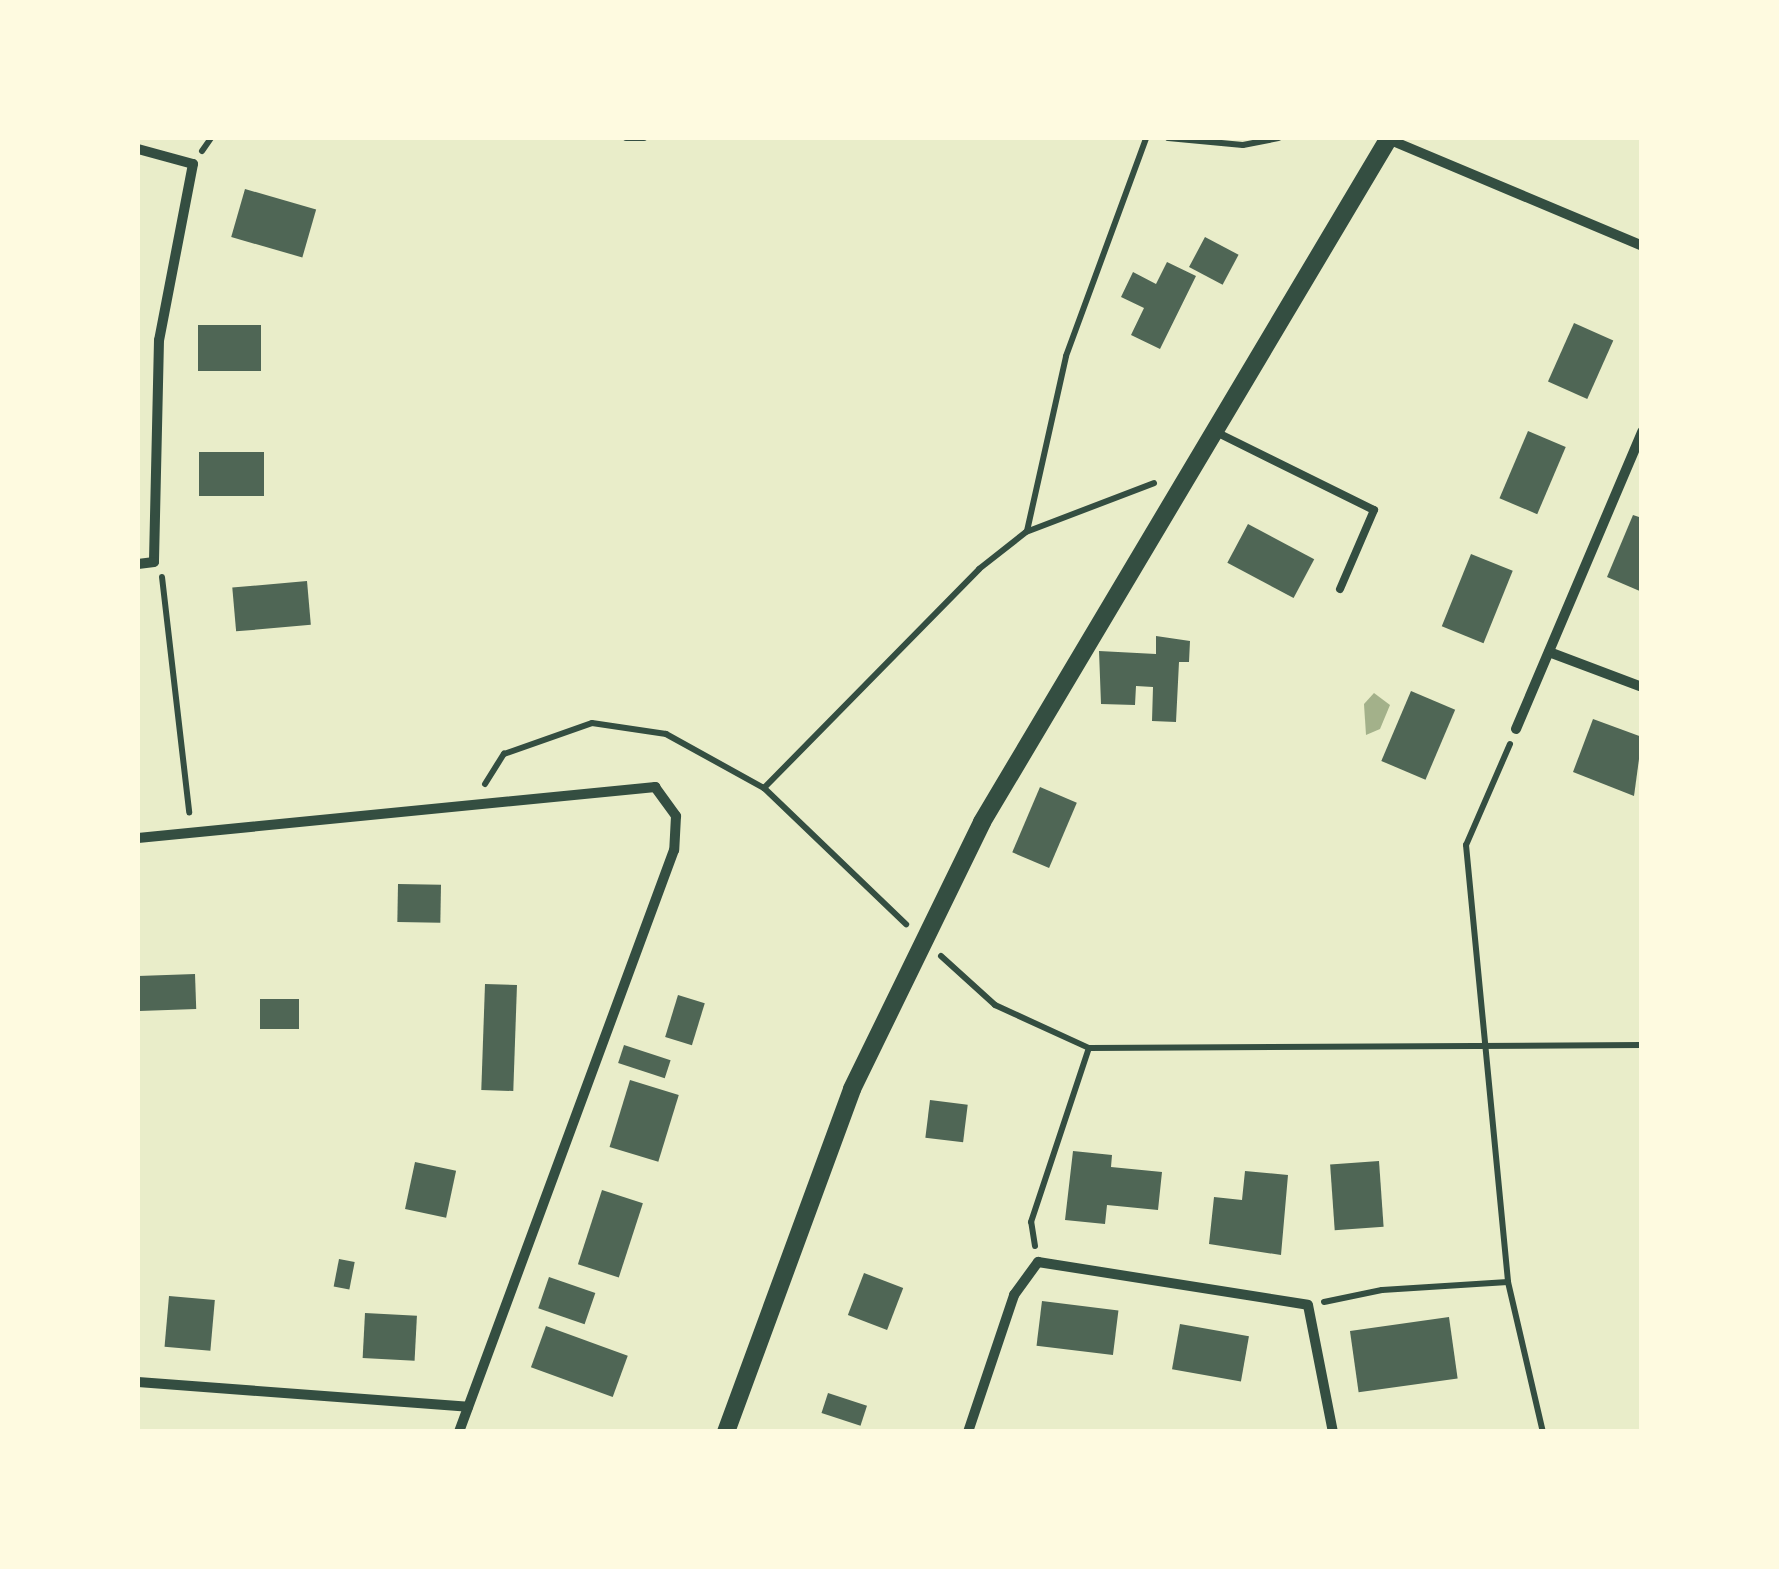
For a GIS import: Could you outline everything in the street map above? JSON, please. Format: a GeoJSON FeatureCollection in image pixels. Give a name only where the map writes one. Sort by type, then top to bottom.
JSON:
{"type":"FeatureCollection","features":[{"type":"Feature","properties":{"kind":"street"},"geometry":{"type":"LineString","coordinates":[[726,1432],[852,1088],[982,822],[1218,433],[1388,138],[1642,246]]}},
{"type":"Feature","properties":{"kind":"street"},"geometry":{"type":"LineString","coordinates":[[138,148],[193,164],[159,340],[154,562],[138,564]]}},
{"type":"Feature","properties":{"kind":"street"},"geometry":{"type":"LineString","coordinates":[[1516,729],[1642,432]]}},
{"type":"Feature","properties":{"kind":"street"},"geometry":{"type":"LineString","coordinates":[[1550,652],[1642,687]]}},
{"type":"Feature","properties":{"kind":"street"},"geometry":{"type":"LineString","coordinates":[[138,838],[655,787],[676,816],[674,850],[460,1432]]}},
{"type":"Feature","properties":{"kind":"street"},"geometry":{"type":"LineString","coordinates":[[968,1432],[1014,1295],[1038,1262],[1308,1305],[1333,1432]]}},
{"type":"Feature","properties":{"kind":"street"},"geometry":{"type":"LineString","coordinates":[[138,1382],[468,1407]]}},
{"type":"Feature","properties":{"kind":"lane"},"geometry":{"type":"LineString","coordinates":[[1218,433],[1374,510],[1340,589]]}},
{"type":"Feature","properties":{"kind":"path"},"geometry":{"type":"LineString","coordinates":[[626,138],[644,138]]}},
{"type":"Feature","properties":{"kind":"path"},"geometry":{"type":"LineString","coordinates":[[1026,532],[1066,356],[1146,138]]}},
{"type":"Feature","properties":{"kind":"path"},"geometry":{"type":"LineString","coordinates":[[1168,138],[1243,145],[1278,138]]}},
{"type":"Feature","properties":{"kind":"path"},"geometry":{"type":"LineString","coordinates":[[764,788],[979,569],[1026,532],[1198,466]]}},
{"type":"Feature","properties":{"kind":"path"},"geometry":{"type":"LineString","coordinates":[[154,562],[168,586],[191,833]]}},
{"type":"Feature","properties":{"kind":"path"},"geometry":{"type":"LineString","coordinates":[[473,805],[504,754],[592,723],[666,734],[764,788],[996,1005],[1089,1048],[1642,1045]]}},
{"type":"Feature","properties":{"kind":"path"},"geometry":{"type":"LineString","coordinates":[[1516,729],[1466,845],[1481,1046],[1508,1282],[1543,1432]]}},
{"type":"Feature","properties":{"kind":"path"},"geometry":{"type":"LineString","coordinates":[[1038,1262],[1031,1222],[1089,1048]]}},
{"type":"Feature","properties":{"kind":"path"},"geometry":{"type":"LineString","coordinates":[[1308,1305],[1382,1290],[1508,1282]]}},
{"type":"Feature","properties":{"kind":"shaded area"},"geometry":{"type":"Polygon","coordinates":[[[1374,693],[1390,705],[1380,729],[1366,735],[1364,704],[1374,693]]]}},
{"type":"Feature","properties":{"kind":"building"},"geometry":{"type":"Polygon","coordinates":[[[245,189],[316,209],[302,257],[231,237],[245,189]]]}},
{"type":"Feature","properties":{"kind":"building"},"geometry":{"type":"Polygon","coordinates":[[[1205,237],[1239,255],[1223,285],[1189,267],[1205,237]]]}},
{"type":"Feature","properties":{"kind":"building"},"geometry":{"type":"Polygon","coordinates":[[[1167,262],[1196,276],[1160,349],[1131,335],[1144,308],[1121,297],[1133,272],[1156,284],[1167,262]]]}},
{"type":"Feature","properties":{"kind":"building"},"geometry":{"type":"Polygon","coordinates":[[[1574,323],[1613,340],[1587,399],[1548,381],[1574,323]]]}},
{"type":"Feature","properties":{"kind":"building"},"geometry":{"type":"Polygon","coordinates":[[[198,325],[261,325],[261,371],[198,371],[198,325]]]}},
{"type":"Feature","properties":{"kind":"building"},"geometry":{"type":"Polygon","coordinates":[[[1528,431],[1566,447],[1537,514],[1499,498],[1528,431]]]}},
{"type":"Feature","properties":{"kind":"building"},"geometry":{"type":"Polygon","coordinates":[[[199,452],[264,452],[264,496],[199,496],[199,452]]]}},
{"type":"Feature","properties":{"kind":"building"},"geometry":{"type":"Polygon","coordinates":[[[1633,515],[1642,518],[1642,592],[1607,577],[1633,515]]]}},
{"type":"Feature","properties":{"kind":"building"},"geometry":{"type":"Polygon","coordinates":[[[1248,524],[1314,559],[1294,598],[1227,563],[1248,524]]]}},
{"type":"Feature","properties":{"kind":"building"},"geometry":{"type":"Polygon","coordinates":[[[1471,554],[1513,571],[1484,643],[1442,626],[1471,554]]]}},
{"type":"Feature","properties":{"kind":"building"},"geometry":{"type":"Polygon","coordinates":[[[307,581],[311,625],[236,631],[232,588],[307,581]]]}},
{"type":"Feature","properties":{"kind":"building"},"geometry":{"type":"Polygon","coordinates":[[[1156,636],[1190,641],[1189,662],[1179,662],[1176,722],[1152,721],[1153,687],[1136,686],[1135,705],[1101,704],[1099,651],[1156,654],[1156,636]]]}},
{"type":"Feature","properties":{"kind":"building"},"geometry":{"type":"Polygon","coordinates":[[[1411,691],[1455,710],[1425,780],[1381,761],[1411,691]]]}},
{"type":"Feature","properties":{"kind":"building"},"geometry":{"type":"Polygon","coordinates":[[[1593,719],[1642,737],[1634,796],[1573,772],[1593,719]]]}},
{"type":"Feature","properties":{"kind":"building"},"geometry":{"type":"Polygon","coordinates":[[[1040,787],[1077,803],[1049,868],[1012,852],[1040,787]]]}},
{"type":"Feature","properties":{"kind":"building"},"geometry":{"type":"Polygon","coordinates":[[[398,884],[441,885],[440,923],[397,922],[398,884]]]}},
{"type":"Feature","properties":{"kind":"building"},"geometry":{"type":"Polygon","coordinates":[[[195,974],[196,1009],[139,1011],[138,976],[195,974]]]}},
{"type":"Feature","properties":{"kind":"building"},"geometry":{"type":"Polygon","coordinates":[[[485,984],[517,985],[513,1091],[481,1090],[485,984]]]}},
{"type":"Feature","properties":{"kind":"building"},"geometry":{"type":"Polygon","coordinates":[[[678,995],[705,1003],[692,1045],[665,1037],[678,995]]]}},
{"type":"Feature","properties":{"kind":"building"},"geometry":{"type":"Polygon","coordinates":[[[260,999],[299,999],[299,1029],[260,1029],[260,999]]]}},
{"type":"Feature","properties":{"kind":"building"},"geometry":{"type":"Polygon","coordinates":[[[624,1045],[671,1060],[665,1078],[618,1063],[624,1045]]]}},
{"type":"Feature","properties":{"kind":"building"},"geometry":{"type":"Polygon","coordinates":[[[630,1080],[679,1095],[658,1162],[610,1147],[630,1080]]]}},
{"type":"Feature","properties":{"kind":"building"},"geometry":{"type":"Polygon","coordinates":[[[930,1100],[968,1105],[963,1142],[925,1138],[930,1100]]]}},
{"type":"Feature","properties":{"kind":"building"},"geometry":{"type":"Polygon","coordinates":[[[1073,1151],[1112,1155],[1111,1167],[1162,1172],[1158,1210],[1107,1205],[1105,1224],[1065,1220],[1073,1151]]]}},
{"type":"Feature","properties":{"kind":"building"},"geometry":{"type":"Polygon","coordinates":[[[1379,1161],[1384,1227],[1335,1230],[1330,1164],[1379,1161]]]}},
{"type":"Feature","properties":{"kind":"building"},"geometry":{"type":"Polygon","coordinates":[[[415,1162],[456,1171],[446,1218],[405,1209],[415,1162]]]}},
{"type":"Feature","properties":{"kind":"building"},"geometry":{"type":"Polygon","coordinates":[[[1245,1171],[1288,1175],[1281,1255],[1209,1244],[1214,1197],[1242,1200],[1245,1171]]]}},
{"type":"Feature","properties":{"kind":"building"},"geometry":{"type":"Polygon","coordinates":[[[602,1190],[643,1203],[619,1277],[578,1264],[602,1190]]]}},
{"type":"Feature","properties":{"kind":"building"},"geometry":{"type":"Polygon","coordinates":[[[339,1259],[355,1262],[349,1290],[334,1286],[339,1259]]]}},
{"type":"Feature","properties":{"kind":"building"},"geometry":{"type":"Polygon","coordinates":[[[864,1273],[903,1288],[887,1330],[848,1315],[864,1273]]]}},
{"type":"Feature","properties":{"kind":"building"},"geometry":{"type":"Polygon","coordinates":[[[549,1277],[595,1293],[585,1324],[538,1308],[549,1277]]]}},
{"type":"Feature","properties":{"kind":"building"},"geometry":{"type":"Polygon","coordinates":[[[169,1296],[215,1300],[210,1351],[165,1347],[169,1296]]]}},
{"type":"Feature","properties":{"kind":"building"},"geometry":{"type":"Polygon","coordinates":[[[1042,1301],[1118,1310],[1113,1355],[1037,1346],[1042,1301]]]}},
{"type":"Feature","properties":{"kind":"building"},"geometry":{"type":"Polygon","coordinates":[[[365,1313],[417,1316],[415,1361],[363,1358],[365,1313]]]}},
{"type":"Feature","properties":{"kind":"building"},"geometry":{"type":"Polygon","coordinates":[[[1449,1317],[1458,1378],[1359,1392],[1350,1331],[1449,1317]]]}},
{"type":"Feature","properties":{"kind":"building"},"geometry":{"type":"Polygon","coordinates":[[[1180,1324],[1249,1336],[1241,1381],[1172,1369],[1180,1324]]]}},
{"type":"Feature","properties":{"kind":"building"},"geometry":{"type":"Polygon","coordinates":[[[546,1326],[628,1356],[613,1397],[531,1367],[546,1326]]]}},
{"type":"Feature","properties":{"kind":"building"},"geometry":{"type":"Polygon","coordinates":[[[828,1393],[867,1406],[861,1426],[822,1413],[828,1393]]]}}]}
